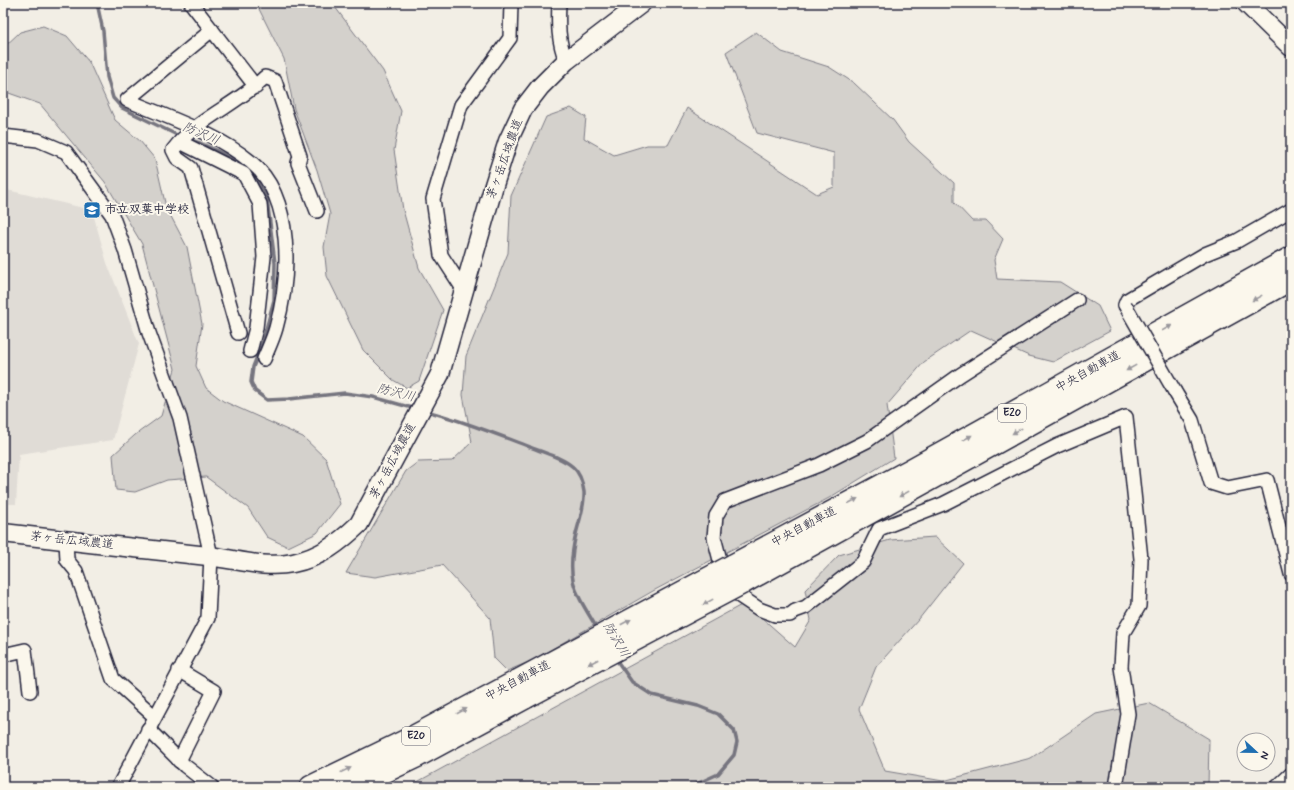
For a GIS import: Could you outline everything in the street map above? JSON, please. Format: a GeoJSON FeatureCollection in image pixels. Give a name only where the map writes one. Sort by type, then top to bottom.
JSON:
{"type":"FeatureCollection","features":[{"type":"Feature","properties":{"kind":"highway","name":"中央自動車道"},"geometry":{"type":"LineString","coordinates":[[737,574],[911,470],[1291,258]]}},
{"type":"Feature","properties":{"kind":"highway","name":"中央自動車道"},"geometry":{"type":"LineString","coordinates":[[311,787],[408,740],[522,689],[1291,279]]}},
{"type":"Feature","properties":{"kind":"highway","name":"中央自動車道"},"geometry":{"type":"LineString","coordinates":[[352,787],[417,756],[522,689]]}},
{"type":"Feature","properties":{"kind":"highway"},"geometry":{"type":"LineString","coordinates":[[362,787],[417,756]]}},
{"type":"Feature","properties":{"kind":"street"},"geometry":{"type":"LineString","coordinates":[[191,3],[256,87]]}},
{"type":"Feature","properties":{"kind":"street"},"geometry":{"type":"LineString","coordinates":[[463,289],[441,255],[433,199],[461,105],[510,38],[510,3]]}},
{"type":"Feature","properties":{"kind":"street"},"geometry":{"type":"LineString","coordinates":[[559,3],[558,31],[561,47],[566,61]]}},
{"type":"Feature","properties":{"kind":"street","name":"茅ヶ岳広域農道"},"geometry":{"type":"LineString","coordinates":[[3,533],[212,556],[267,565],[291,563],[318,556],[341,542],[359,524],[440,374],[451,339],[463,289],[508,141],[523,109],[540,87],[566,61],[642,3]]}},
{"type":"Feature","properties":{"kind":"street"},"geometry":{"type":"LineString","coordinates":[[1246,3],[1291,46]]}},
{"type":"Feature","properties":{"kind":"street"},"geometry":{"type":"LineString","coordinates":[[212,30],[127,100],[232,148],[252,163],[267,179],[274,192],[285,230],[286,261],[283,297],[276,329],[264,359]]}},
{"type":"Feature","properties":{"kind":"street"},"geometry":{"type":"LineString","coordinates":[[238,333],[191,168],[177,158],[173,150],[193,129],[256,87],[266,77],[275,81],[300,156],[298,163],[317,211]]}},
{"type":"Feature","properties":{"kind":"street"},"geometry":{"type":"LineString","coordinates":[[3,136],[38,140],[66,152],[112,215],[126,250],[149,333],[180,418],[212,556],[208,618],[154,716],[118,787]]}},
{"type":"Feature","properties":{"kind":"street"},"geometry":{"type":"LineString","coordinates":[[180,141],[244,174],[260,204],[264,257],[256,328],[250,351]]}},
{"type":"Feature","properties":{"kind":"street"},"geometry":{"type":"LineString","coordinates":[[1291,210],[1236,241],[1205,254],[1128,300],[1125,305],[1192,420],[1211,483],[1227,488],[1267,480],[1291,574]]}},
{"type":"Feature","properties":{"kind":"street"},"geometry":{"type":"LineString","coordinates":[[1077,300],[966,371],[867,441],[819,465],[725,501],[716,516],[714,537],[720,560],[741,597],[759,609],[775,615],[790,615],[795,611],[806,607],[863,562],[879,529],[943,504],[1057,446],[1126,417],[1140,559],[1140,606],[1123,633],[1121,667],[1128,714],[1116,787]]}},
{"type":"Feature","properties":{"kind":"street"},"geometry":{"type":"LineString","coordinates":[[66,541],[67,560],[76,571],[113,679],[154,716]]}},
{"type":"Feature","properties":{"kind":"street"},"geometry":{"type":"LineString","coordinates":[[3,655],[25,650],[30,691]]}},
{"type":"Feature","properties":{"kind":"street"},"geometry":{"type":"LineString","coordinates":[[179,761],[214,691],[180,670]]}},
{"type":"Feature","properties":{"kind":"street"},"geometry":{"type":"LineString","coordinates":[[148,729],[179,761],[212,787]]}},
{"type":"Feature","properties":{"kind":"street"},"geometry":{"type":"LineString","coordinates":[[1277,787],[1291,774]]}},
{"type":"Feature","properties":{"kind":"shaded area"},"geometry":{"type":"Polygon","coordinates":[[[256,3],[332,3],[383,71],[401,111],[394,150],[403,210],[419,268],[443,310],[419,381],[407,388],[393,380],[363,350],[327,276],[324,247],[330,214],[317,170],[294,109],[284,59],[256,3]]]}},
{"type":"Feature","properties":{"kind":"shaded area"},"geometry":{"type":"Polygon","coordinates":[[[43,26],[67,36],[89,62],[115,120],[140,141],[155,159],[166,207],[187,247],[202,324],[196,366],[206,388],[223,401],[303,437],[326,459],[340,504],[317,533],[288,547],[267,537],[248,508],[206,477],[167,480],[135,492],[116,490],[113,455],[135,435],[161,416],[175,369],[142,244],[105,182],[40,104],[3,91],[3,48],[20,32],[43,26]]]}},
{"type":"Feature","properties":{"kind":"shaded area"},"geometry":{"type":"Polygon","coordinates":[[[756,32],[782,52],[829,67],[854,83],[893,120],[909,142],[954,183],[954,202],[972,221],[986,221],[1003,239],[994,260],[997,279],[1060,282],[1098,306],[1110,331],[1053,362],[1029,356],[971,330],[924,362],[887,405],[894,458],[829,498],[653,591],[531,661],[507,671],[494,658],[490,618],[442,565],[375,577],[346,573],[406,471],[418,462],[452,461],[472,442],[463,395],[466,356],[508,253],[511,196],[546,117],[571,108],[586,117],[584,138],[614,155],[647,145],[668,145],[687,108],[817,194],[834,187],[834,153],[757,133],[726,52],[756,32]]]}},
{"type":"Feature","properties":{"kind":"shaded area"},"geometry":{"type":"Polygon","coordinates":[[[3,189],[92,210],[107,263],[139,344],[113,440],[19,454],[16,504],[3,504],[3,189]]]}},
{"type":"Feature","properties":{"kind":"shaded area"},"geometry":{"type":"Polygon","coordinates":[[[935,537],[963,563],[919,619],[876,667],[859,709],[885,771],[943,781],[1031,758],[1096,714],[1149,703],[1209,739],[1208,787],[408,787],[745,603],[795,647],[811,620],[805,590],[839,555],[890,540],[935,537]]]}},
{"type":"Feature","properties":{"kind":"waterway","name":"防沢川"},"geometry":{"type":"LineString","coordinates":[[97,3],[103,31],[107,77],[113,98],[122,108],[181,137]]}},
{"type":"Feature","properties":{"kind":"waterway","name":"防沢川"},"geometry":{"type":"LineString","coordinates":[[187,139],[200,143],[232,158],[252,172],[267,199],[275,263],[274,300],[262,344],[253,367],[251,382],[255,391],[267,400],[345,393],[373,397],[416,409]]}},
{"type":"Feature","properties":{"kind":"waterway","name":"防沢川"},"geometry":{"type":"LineString","coordinates":[[426,411],[478,428],[564,460],[575,469],[582,482],[584,497],[583,508],[573,550],[572,575],[578,595],[598,630]]}},
{"type":"Feature","properties":{"kind":"waterway","name":"防沢川"},"geometry":{"type":"LineString","coordinates":[[615,658],[632,682],[652,695],[698,706],[718,714],[734,730],[737,742],[734,755],[718,774],[690,787]]}},
{"type":"Feature","properties":{"kind":"place","name":"市立双葉中学校"},"geometry":{"type":"Point","coordinates":[92,210]}}]}
